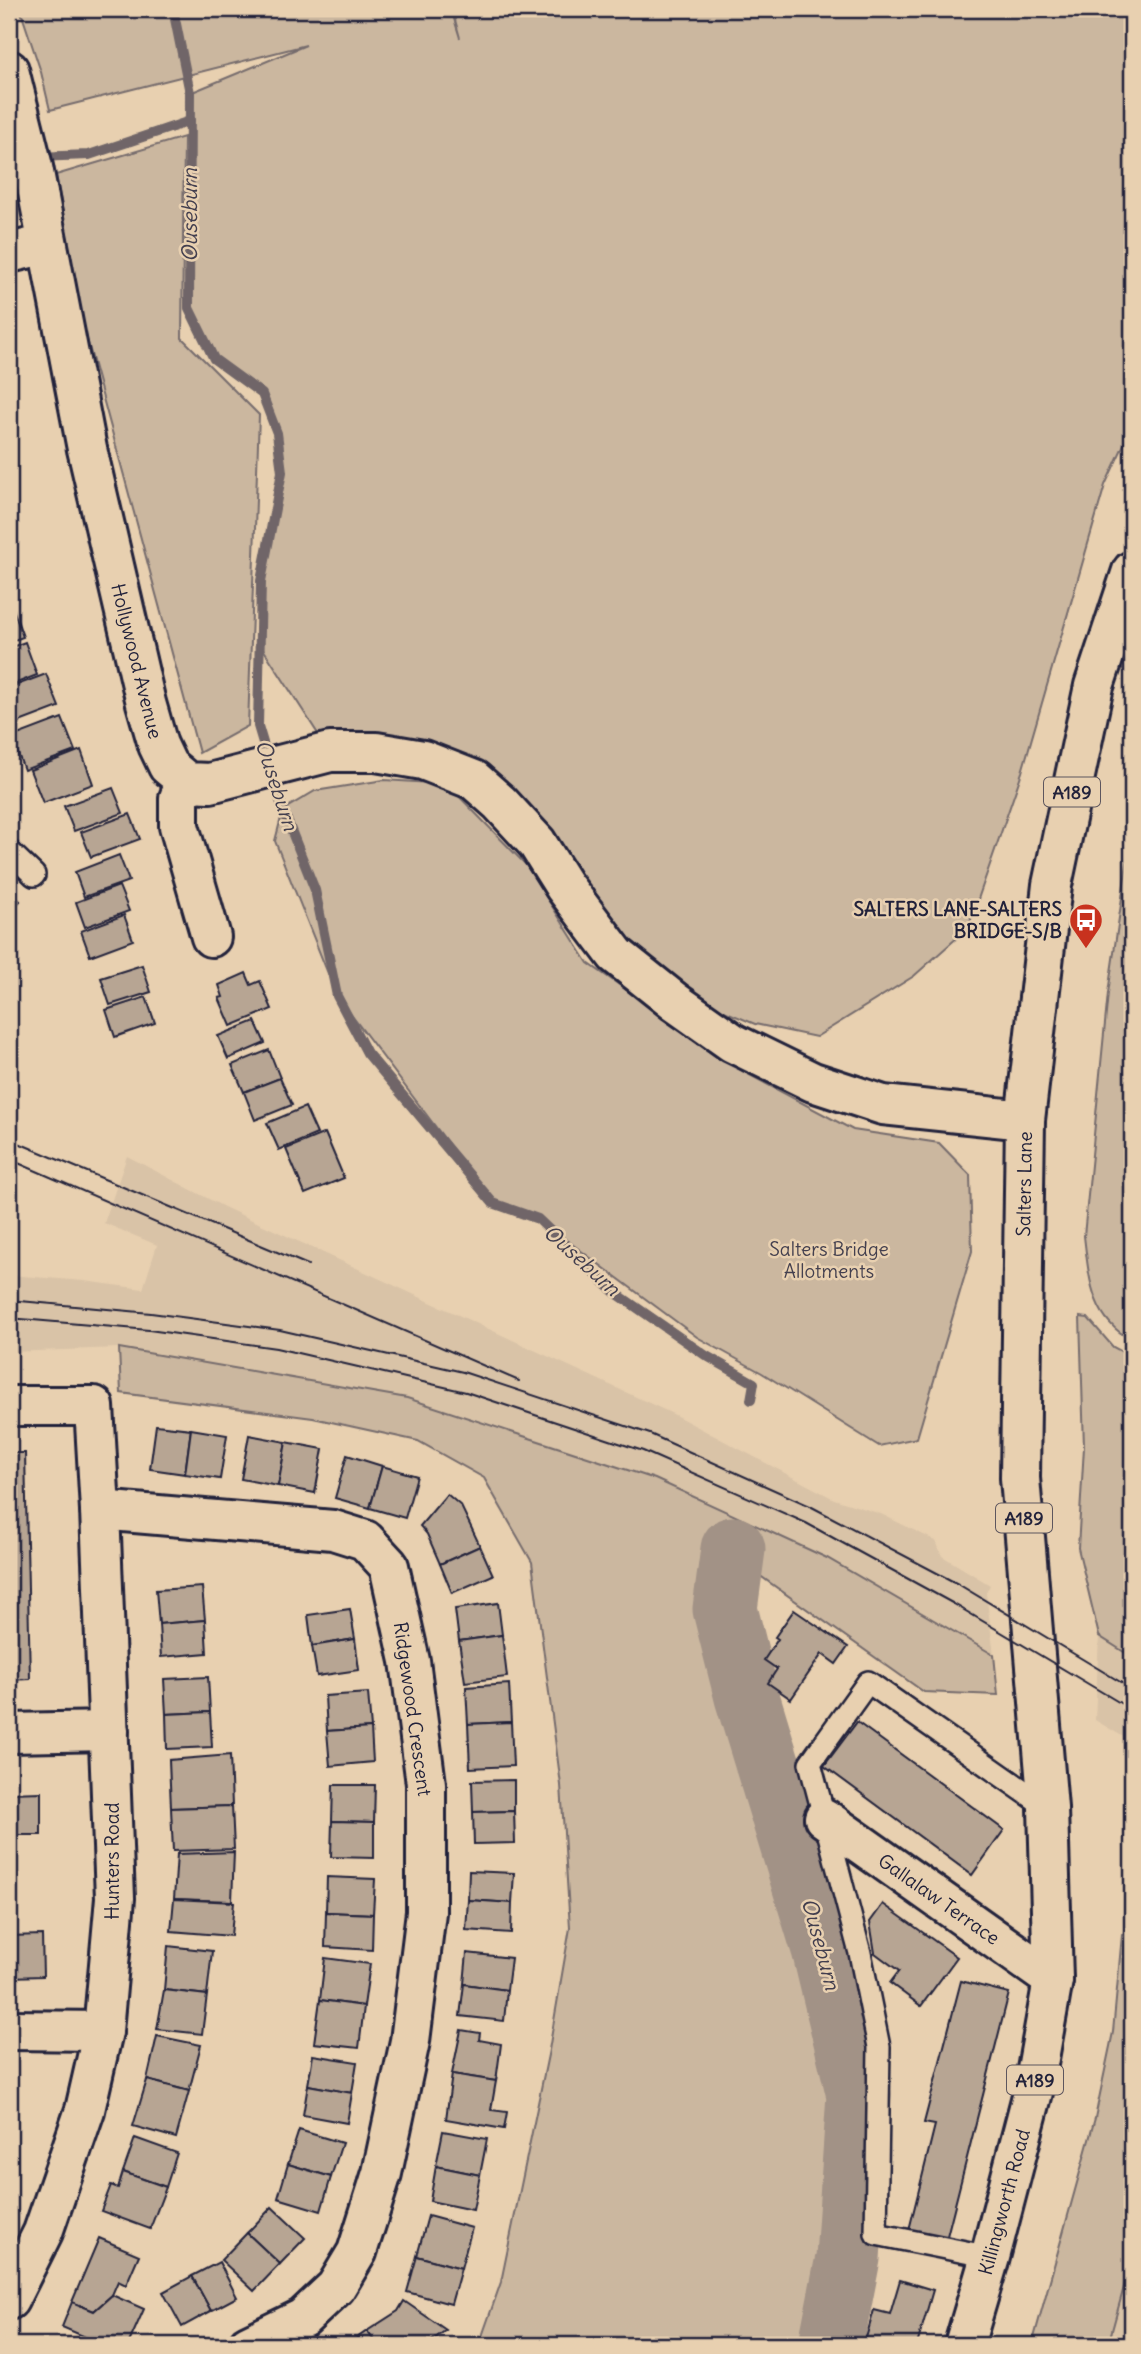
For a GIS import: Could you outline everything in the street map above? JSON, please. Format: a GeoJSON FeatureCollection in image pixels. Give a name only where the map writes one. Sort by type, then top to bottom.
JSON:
{"type":"FeatureCollection","features":[{"type":"Feature","properties":{"kind":"street","name":"Hollywood Avenue"},"geometry":{"type":"LineString","coordinates":[[9,70],[31,155],[87,449],[146,703],[158,745],[168,766],[187,782]]}},
{"type":"Feature","properties":{"kind":"street"},"geometry":{"type":"LineString","coordinates":[[9,253],[47,244]]}},
{"type":"Feature","properties":{"kind":"street","name":"Salters Lane"},"geometry":{"type":"LineString","coordinates":[[1048,1808],[1020,1478],[1025,1120],[1052,885],[1094,686],[1132,570]]}},
{"type":"Feature","properties":{"kind":"street"},"geometry":{"type":"LineString","coordinates":[[211,937],[179,826],[179,798],[187,782],[210,783],[330,752],[376,752],[423,760],[474,780],[500,803],[537,843],[564,886],[617,955],[674,1002],[733,1043],[813,1082],[883,1105],[1025,1120]]}},
{"type":"Feature","properties":{"kind":"street","name":"Hunters Road"},"geometry":{"type":"LineString","coordinates":[[9,1406],[94,1406],[115,1898],[103,2032],[85,2110],[43,2232],[9,2300]]}},
{"type":"Feature","properties":{"kind":"street","name":"Ridgewood Crescent"},"geometry":{"type":"LineString","coordinates":[[100,1510],[333,1530],[365,1540],[388,1566],[410,1661],[426,1784],[426,1912],[410,2041],[382,2173],[357,2252],[336,2287],[303,2318],[248,2345]]}},
{"type":"Feature","properties":{"kind":"street"},"geometry":{"type":"LineString","coordinates":[[9,1733],[109,1731]]}},
{"type":"Feature","properties":{"kind":"street","name":"Killingworth Road"},"geometry":{"type":"LineString","coordinates":[[964,2345],[990,2258],[1033,2092],[1053,1980],[1048,1808]]}},
{"type":"Feature","properties":{"kind":"street","name":"Gallalaw Terrace"},"geometry":{"type":"LineString","coordinates":[[824,1818],[1053,1980]]}},
{"type":"Feature","properties":{"kind":"street"},"geometry":{"type":"LineString","coordinates":[[9,2030],[103,2032]]}},
{"type":"Feature","properties":{"kind":"lane"},"geometry":{"type":"LineString","coordinates":[[9,851],[34,875]]}},
{"type":"Feature","properties":{"kind":"lane"},"geometry":{"type":"LineString","coordinates":[[990,2258],[876,2234],[879,2047],[860,1953],[810,1763],[867,1682],[1048,1808]]}},
{"type":"Feature","properties":{"kind":"shaded area"},"geometry":{"type":"Polygon","coordinates":[[[127,1156],[224,1207],[673,1414],[834,1499],[881,1514],[936,1541],[942,1556],[990,1585],[986,1593],[994,1655],[827,1558],[655,1479],[407,1398],[119,1348],[9,1352],[9,1275],[143,1289],[157,1245],[104,1223],[127,1156]]]}},
{"type":"Feature","properties":{"kind":"shaded area"},"geometry":{"type":"Polygon","coordinates":[[[1099,1636],[1132,1657],[1132,1742],[1095,1720],[1099,1636]]]}},
{"type":"Feature","properties":{"kind":"shaded area"},"geometry":{"type":"Polygon","coordinates":[[[1132,2258],[1132,2345],[1108,2345],[1132,2258]]]}},
{"type":"Feature","properties":{"kind":"green space"},"geometry":{"type":"Polygon","coordinates":[[[20,9],[451,9],[460,38],[452,9],[1132,9],[1132,427],[1105,485],[1022,772],[968,928],[914,976],[816,1037],[755,1024],[693,998],[641,954],[550,835],[487,769],[322,740],[260,644],[261,581],[282,472],[277,433],[262,394],[214,359],[189,308],[190,93],[306,45],[50,110],[41,72],[20,9]]]}},
{"type":"Feature","properties":{"kind":"green space"},"geometry":{"type":"Polygon","coordinates":[[[184,137],[182,338],[259,415],[248,726],[199,753],[84,328],[56,175],[184,137]]]}},
{"type":"Feature","properties":{"kind":"green space","name":"Salters Bridge Allotments"},"geometry":{"type":"Polygon","coordinates":[[[384,780],[447,784],[526,865],[588,963],[742,1071],[853,1130],[939,1143],[970,1175],[972,1251],[917,1438],[879,1446],[762,1373],[697,1337],[538,1219],[493,1203],[337,996],[275,841],[283,810],[315,791],[384,780]]]}},
{"type":"Feature","properties":{"kind":"green space"},"geometry":{"type":"Polygon","coordinates":[[[1132,829],[1132,1340],[1108,1321],[1094,1296],[1084,1236],[1108,993],[1132,829]]]}},
{"type":"Feature","properties":{"kind":"green space"},"geometry":{"type":"Polygon","coordinates":[[[1080,1317],[1088,1318],[1113,1347],[1132,1357],[1132,1657],[1099,1636],[1078,1548],[1084,1447],[1080,1317]]]}},
{"type":"Feature","properties":{"kind":"green space"},"geometry":{"type":"Polygon","coordinates":[[[119,1348],[407,1398],[655,1479],[827,1558],[994,1655],[998,1695],[924,1692],[752,1570],[748,1618],[753,1670],[789,1767],[849,1990],[861,2056],[864,2222],[850,2345],[479,2345],[501,2282],[549,2050],[570,1928],[561,1785],[532,1562],[484,1478],[418,1441],[313,1418],[121,1393],[119,1348]]]}},
{"type":"Feature","properties":{"kind":"green space"},"geometry":{"type":"Polygon","coordinates":[[[1132,1932],[1132,2258],[1108,2345],[1032,2345],[1095,2118],[1113,2032],[1122,1935],[1132,1932]]]}},
{"type":"Feature","properties":{"kind":"building"},"geometry":{"type":"Polygon","coordinates":[[[11,603],[23,637],[9,642],[9,604],[11,603]]]}},
{"type":"Feature","properties":{"kind":"building"},"geometry":{"type":"Polygon","coordinates":[[[25,642],[37,675],[9,686],[9,648],[25,642]]]}},
{"type":"Feature","properties":{"kind":"building"},"geometry":{"type":"Polygon","coordinates":[[[46,674],[59,707],[9,726],[9,688],[46,674]]]}},
{"type":"Feature","properties":{"kind":"building"},"geometry":{"type":"Polygon","coordinates":[[[62,718],[75,751],[24,770],[12,737],[62,718]]]}},
{"type":"Feature","properties":{"kind":"building"},"geometry":{"type":"Polygon","coordinates":[[[81,750],[93,784],[43,803],[30,770],[81,750]]]}},
{"type":"Feature","properties":{"kind":"building"},"geometry":{"type":"Polygon","coordinates":[[[113,788],[123,813],[74,831],[64,806],[113,788]]]}},
{"type":"Feature","properties":{"kind":"building"},"geometry":{"type":"Polygon","coordinates":[[[130,814],[140,839],[91,857],[81,832],[130,814]]]}},
{"type":"Feature","properties":{"kind":"building"},"geometry":{"type":"Polygon","coordinates":[[[119,855],[129,881],[84,897],[75,872],[119,855]]]}},
{"type":"Feature","properties":{"kind":"building"},"geometry":{"type":"Polygon","coordinates":[[[119,886],[129,911],[85,927],[76,902],[119,886]]]}},
{"type":"Feature","properties":{"kind":"building"},"geometry":{"type":"Polygon","coordinates":[[[9,890],[20,901],[9,913],[9,890]]]}},
{"type":"Feature","properties":{"kind":"building"},"geometry":{"type":"Polygon","coordinates":[[[124,915],[133,940],[90,956],[81,931],[124,915]]]}},
{"type":"Feature","properties":{"kind":"building"},"geometry":{"type":"Polygon","coordinates":[[[142,965],[151,992],[110,1005],[101,978],[142,965]]]}},
{"type":"Feature","properties":{"kind":"building"},"geometry":{"type":"Polygon","coordinates":[[[246,973],[251,985],[260,981],[272,1009],[231,1026],[219,998],[223,997],[219,985],[246,973]]]}},
{"type":"Feature","properties":{"kind":"building"},"geometry":{"type":"Polygon","coordinates":[[[146,997],[155,1023],[115,1037],[106,1010],[146,997]]]}},
{"type":"Feature","properties":{"kind":"building"},"geometry":{"type":"Polygon","coordinates":[[[255,1021],[265,1043],[228,1059],[218,1036],[255,1021]]]}},
{"type":"Feature","properties":{"kind":"building"},"geometry":{"type":"Polygon","coordinates":[[[269,1050],[280,1078],[244,1092],[232,1065],[269,1050]]]}},
{"type":"Feature","properties":{"kind":"building"},"geometry":{"type":"Polygon","coordinates":[[[280,1078],[292,1105],[255,1120],[244,1092],[280,1078]]]}},
{"type":"Feature","properties":{"kind":"building"},"geometry":{"type":"Polygon","coordinates":[[[305,1107],[317,1134],[279,1150],[267,1123],[305,1107]]]}},
{"type":"Feature","properties":{"kind":"building"},"geometry":{"type":"Polygon","coordinates":[[[325,1133],[344,1178],[305,1194],[286,1149],[325,1133]]]}},
{"type":"Feature","properties":{"kind":"building"},"geometry":{"type":"Polygon","coordinates":[[[156,1425],[191,1429],[185,1474],[150,1469],[156,1425]]]}},
{"type":"Feature","properties":{"kind":"building"},"geometry":{"type":"Polygon","coordinates":[[[191,1429],[227,1435],[220,1479],[185,1474],[191,1429]]]}},
{"type":"Feature","properties":{"kind":"building"},"geometry":{"type":"Polygon","coordinates":[[[249,1435],[286,1442],[278,1486],[241,1479],[249,1435]]]}},
{"type":"Feature","properties":{"kind":"building"},"geometry":{"type":"Polygon","coordinates":[[[286,1442],[323,1449],[315,1493],[278,1486],[286,1442]]]}},
{"type":"Feature","properties":{"kind":"building"},"geometry":{"type":"Polygon","coordinates":[[[9,1453],[25,1453],[30,1679],[9,1680],[9,1453]]]}},
{"type":"Feature","properties":{"kind":"building"},"geometry":{"type":"Polygon","coordinates":[[[347,1455],[382,1466],[370,1508],[335,1498],[347,1455]]]}},
{"type":"Feature","properties":{"kind":"building"},"geometry":{"type":"Polygon","coordinates":[[[382,1466],[417,1476],[405,1518],[370,1508],[382,1466]]]}},
{"type":"Feature","properties":{"kind":"building"},"geometry":{"type":"Polygon","coordinates":[[[447,1494],[461,1506],[480,1546],[440,1564],[427,1534],[420,1526],[447,1494]]]}},
{"type":"Feature","properties":{"kind":"building"},"geometry":{"type":"Polygon","coordinates":[[[480,1546],[493,1575],[452,1593],[440,1564],[480,1546]]]}},
{"type":"Feature","properties":{"kind":"building"},"geometry":{"type":"Polygon","coordinates":[[[202,1587],[205,1620],[159,1624],[156,1590],[202,1587]]]}},
{"type":"Feature","properties":{"kind":"building"},"geometry":{"type":"Polygon","coordinates":[[[498,1603],[502,1635],[459,1641],[455,1609],[498,1603]]]}},
{"type":"Feature","properties":{"kind":"building"},"geometry":{"type":"Polygon","coordinates":[[[350,1609],[355,1639],[312,1646],[308,1615],[350,1609]]]}},
{"type":"Feature","properties":{"kind":"building"},"geometry":{"type":"Polygon","coordinates":[[[794,1610],[848,1647],[836,1664],[822,1654],[791,1699],[768,1683],[777,1669],[764,1660],[778,1639],[775,1637],[794,1610]]]}},
{"type":"Feature","properties":{"kind":"building"},"geometry":{"type":"Polygon","coordinates":[[[205,1620],[207,1653],[161,1657],[159,1624],[205,1620]]]}},
{"type":"Feature","properties":{"kind":"building"},"geometry":{"type":"Polygon","coordinates":[[[502,1635],[507,1677],[465,1682],[459,1641],[502,1635]]]}},
{"type":"Feature","properties":{"kind":"building"},"geometry":{"type":"Polygon","coordinates":[[[355,1639],[359,1670],[317,1676],[312,1646],[355,1639]]]}},
{"type":"Feature","properties":{"kind":"building"},"geometry":{"type":"Polygon","coordinates":[[[208,1677],[210,1712],[166,1714],[164,1679],[208,1677]]]}},
{"type":"Feature","properties":{"kind":"building"},"geometry":{"type":"Polygon","coordinates":[[[509,1684],[511,1722],[468,1724],[466,1687],[509,1684]]]}},
{"type":"Feature","properties":{"kind":"building"},"geometry":{"type":"Polygon","coordinates":[[[368,1693],[371,1728],[327,1731],[325,1696],[368,1693]]]}},
{"type":"Feature","properties":{"kind":"building"},"geometry":{"type":"Polygon","coordinates":[[[210,1712],[212,1747],[167,1749],[166,1714],[210,1712]]]}},
{"type":"Feature","properties":{"kind":"building"},"geometry":{"type":"Polygon","coordinates":[[[511,1722],[513,1766],[470,1768],[468,1724],[511,1722]]]}},
{"type":"Feature","properties":{"kind":"building"},"geometry":{"type":"Polygon","coordinates":[[[857,1722],[1004,1830],[972,1875],[824,1766],[857,1722]]]}},
{"type":"Feature","properties":{"kind":"building"},"geometry":{"type":"Polygon","coordinates":[[[371,1728],[373,1762],[330,1766],[327,1731],[371,1728]]]}},
{"type":"Feature","properties":{"kind":"building"},"geometry":{"type":"Polygon","coordinates":[[[230,1755],[232,1806],[171,1808],[169,1760],[230,1755]]]}},
{"type":"Feature","properties":{"kind":"building"},"geometry":{"type":"Polygon","coordinates":[[[514,1780],[514,1811],[473,1812],[472,1781],[514,1780]]]}},
{"type":"Feature","properties":{"kind":"building"},"geometry":{"type":"Polygon","coordinates":[[[333,1785],[375,1785],[374,1822],[332,1821],[333,1785]]]}},
{"type":"Feature","properties":{"kind":"building"},"geometry":{"type":"Polygon","coordinates":[[[41,1792],[41,1835],[9,1835],[9,1793],[41,1792]]]}},
{"type":"Feature","properties":{"kind":"building"},"geometry":{"type":"Polygon","coordinates":[[[232,1806],[234,1849],[173,1851],[171,1808],[232,1806]]]}},
{"type":"Feature","properties":{"kind":"building"},"geometry":{"type":"Polygon","coordinates":[[[514,1811],[515,1843],[474,1844],[473,1812],[514,1811]]]}},
{"type":"Feature","properties":{"kind":"building"},"geometry":{"type":"Polygon","coordinates":[[[332,1821],[374,1822],[374,1858],[331,1857],[332,1821]]]}},
{"type":"Feature","properties":{"kind":"building"},"geometry":{"type":"Polygon","coordinates":[[[234,1852],[232,1901],[174,1899],[177,1854],[234,1852]]]}},
{"type":"Feature","properties":{"kind":"building"},"geometry":{"type":"Polygon","coordinates":[[[469,1871],[514,1873],[512,1903],[468,1900],[469,1871]]]}},
{"type":"Feature","properties":{"kind":"building"},"geometry":{"type":"Polygon","coordinates":[[[327,1877],[375,1879],[373,1914],[326,1912],[327,1877]]]}},
{"type":"Feature","properties":{"kind":"building"},"geometry":{"type":"Polygon","coordinates":[[[174,1899],[234,1902],[231,1936],[171,1931],[174,1899]]]}},
{"type":"Feature","properties":{"kind":"building"},"geometry":{"type":"Polygon","coordinates":[[[468,1900],[512,1903],[511,1933],[466,1930],[468,1900]]]}},
{"type":"Feature","properties":{"kind":"building"},"geometry":{"type":"Polygon","coordinates":[[[883,1904],[957,1957],[921,2006],[890,1983],[899,1971],[875,1953],[870,1922],[883,1904]]]}},
{"type":"Feature","properties":{"kind":"building"},"geometry":{"type":"Polygon","coordinates":[[[326,1912],[373,1914],[372,1950],[325,1947],[326,1912]]]}},
{"type":"Feature","properties":{"kind":"building"},"geometry":{"type":"Polygon","coordinates":[[[42,1935],[43,1976],[9,1977],[9,1936],[42,1935]]]}},
{"type":"Feature","properties":{"kind":"building"},"geometry":{"type":"Polygon","coordinates":[[[168,1946],[212,1951],[207,1995],[164,1990],[168,1946]]]}},
{"type":"Feature","properties":{"kind":"building"},"geometry":{"type":"Polygon","coordinates":[[[467,1953],[511,1958],[507,1990],[464,1984],[467,1953]]]}},
{"type":"Feature","properties":{"kind":"building"},"geometry":{"type":"Polygon","coordinates":[[[325,1958],[370,1964],[364,2006],[320,2000],[325,1958]]]}},
{"type":"Feature","properties":{"kind":"building"},"geometry":{"type":"Polygon","coordinates":[[[961,1981],[1009,1993],[946,2240],[909,2230],[935,2125],[924,2123],[961,1981]]]}},
{"type":"Feature","properties":{"kind":"building"},"geometry":{"type":"Polygon","coordinates":[[[464,1984],[507,1990],[504,2021],[460,2016],[464,1984]]]}},
{"type":"Feature","properties":{"kind":"building"},"geometry":{"type":"Polygon","coordinates":[[[164,1990],[207,1995],[202,2034],[157,2029],[164,1990]]]}},
{"type":"Feature","properties":{"kind":"building"},"geometry":{"type":"Polygon","coordinates":[[[320,2000],[364,2006],[359,2048],[314,2043],[320,2000]]]}},
{"type":"Feature","properties":{"kind":"building"},"geometry":{"type":"Polygon","coordinates":[[[461,2030],[480,2033],[479,2040],[501,2044],[496,2081],[452,2074],[461,2030]]]}},
{"type":"Feature","properties":{"kind":"building"},"geometry":{"type":"Polygon","coordinates":[[[157,2036],[201,2045],[189,2091],[147,2080],[157,2036]]]}},
{"type":"Feature","properties":{"kind":"building"},"geometry":{"type":"Polygon","coordinates":[[[313,2055],[357,2062],[352,2093],[308,2085],[313,2055]]]}},
{"type":"Feature","properties":{"kind":"building"},"geometry":{"type":"Polygon","coordinates":[[[9,2072],[12,2072],[14,2118],[9,2118],[9,2072]]]}},
{"type":"Feature","properties":{"kind":"building"},"geometry":{"type":"Polygon","coordinates":[[[452,2074],[496,2081],[491,2110],[507,2112],[504,2129],[446,2119],[452,2074]]]}},
{"type":"Feature","properties":{"kind":"building"},"geometry":{"type":"Polygon","coordinates":[[[147,2080],[189,2091],[176,2138],[133,2126],[147,2080]]]}},
{"type":"Feature","properties":{"kind":"building"},"geometry":{"type":"Polygon","coordinates":[[[308,2085],[352,2093],[347,2123],[303,2115],[308,2085]]]}},
{"type":"Feature","properties":{"kind":"building"},"geometry":{"type":"Polygon","coordinates":[[[299,2130],[342,2143],[331,2177],[288,2164],[299,2130]]]}},
{"type":"Feature","properties":{"kind":"building"},"geometry":{"type":"Polygon","coordinates":[[[443,2131],[487,2139],[480,2175],[436,2166],[443,2131]]]}},
{"type":"Feature","properties":{"kind":"building"},"geometry":{"type":"Polygon","coordinates":[[[135,2138],[177,2153],[166,2187],[123,2172],[135,2138]]]}},
{"type":"Feature","properties":{"kind":"building"},"geometry":{"type":"Polygon","coordinates":[[[288,2164],[331,2177],[321,2211],[278,2198],[288,2164]]]}},
{"type":"Feature","properties":{"kind":"building"},"geometry":{"type":"Polygon","coordinates":[[[436,2166],[480,2175],[473,2210],[430,2201],[436,2166]]]}},
{"type":"Feature","properties":{"kind":"building"},"geometry":{"type":"Polygon","coordinates":[[[123,2172],[166,2187],[150,2229],[101,2211],[111,2185],[118,2188],[123,2172]]]}},
{"type":"Feature","properties":{"kind":"building"},"geometry":{"type":"Polygon","coordinates":[[[272,2207],[305,2238],[280,2264],[247,2233],[272,2207]]]}},
{"type":"Feature","properties":{"kind":"building"},"geometry":{"type":"Polygon","coordinates":[[[428,2216],[472,2228],[461,2268],[417,2256],[428,2216]]]}},
{"type":"Feature","properties":{"kind":"building"},"geometry":{"type":"Polygon","coordinates":[[[247,2233],[280,2264],[254,2291],[221,2260],[247,2233]]]}},
{"type":"Feature","properties":{"kind":"building"},"geometry":{"type":"Polygon","coordinates":[[[99,2238],[139,2255],[126,2285],[118,2281],[112,2295],[94,2311],[72,2302],[99,2238]]]}},
{"type":"Feature","properties":{"kind":"building"},"geometry":{"type":"Polygon","coordinates":[[[417,2256],[461,2268],[451,2304],[407,2292],[417,2256]]]}},
{"type":"Feature","properties":{"kind":"building"},"geometry":{"type":"Polygon","coordinates":[[[219,2262],[237,2297],[211,2311],[192,2276],[219,2262]]]}},
{"type":"Feature","properties":{"kind":"building"},"geometry":{"type":"Polygon","coordinates":[[[192,2276],[211,2311],[182,2327],[163,2292],[192,2276]]]}},
{"type":"Feature","properties":{"kind":"building"},"geometry":{"type":"Polygon","coordinates":[[[900,2280],[933,2290],[917,2345],[864,2345],[874,2310],[890,2314],[900,2280]]]}},
{"type":"Feature","properties":{"kind":"building"},"geometry":{"type":"Polygon","coordinates":[[[112,2295],[144,2309],[128,2345],[104,2345],[62,2327],[72,2302],[94,2311],[112,2295]]]}},
{"type":"Feature","properties":{"kind":"building"},"geometry":{"type":"Polygon","coordinates":[[[404,2301],[446,2330],[426,2345],[377,2345],[367,2331],[398,2311],[404,2301]]]}},
{"type":"Feature","properties":{"kind":"building"},"geometry":{"type":"Polygon","coordinates":[[[367,2331],[377,2345],[347,2345],[367,2331]]]}},
{"type":"Feature","properties":{"kind":"waterway","name":"Ouseburn"},"geometry":{"type":"LineString","coordinates":[[173,9],[190,93],[189,308],[214,359],[262,394],[277,433],[282,472],[261,581],[258,726],[283,810],[315,890],[337,996],[367,1053],[493,1203],[538,1219],[613,1291],[705,1355],[754,1383],[751,1400]]}},
{"type":"Feature","properties":{"kind":"waterway"},"geometry":{"type":"LineString","coordinates":[[9,158],[89,155],[190,121]]}},
{"type":"Feature","properties":{"kind":"waterway","name":"Ouseburn"},"geometry":{"type":"LineString","coordinates":[[733,1549],[725,1609],[747,1697],[824,1949],[859,2095],[848,2258],[831,2345]]}},
{"type":"Feature","properties":{"kind":"tram line"},"geometry":{"type":"LineString","coordinates":[[9,1139],[308,1265]]}},
{"type":"Feature","properties":{"kind":"tram line"},"geometry":{"type":"LineString","coordinates":[[9,1159],[519,1381]]}},
{"type":"Feature","properties":{"kind":"tram line"},"geometry":{"type":"LineString","coordinates":[[9,1300],[151,1313],[280,1330],[463,1372],[650,1434],[810,1506],[958,1584],[1132,1689]]}},
{"type":"Feature","properties":{"kind":"tram line"},"geometry":{"type":"LineString","coordinates":[[9,1318],[149,1330],[276,1348],[466,1392],[643,1451],[806,1523],[954,1604],[1132,1710]]}},
{"type":"Feature","properties":{"kind":"place","name":"SALTERS LANE-SALTERS BRIDGE-S/B"},"geometry":{"type":"Point","coordinates":[1086,950]}}]}
